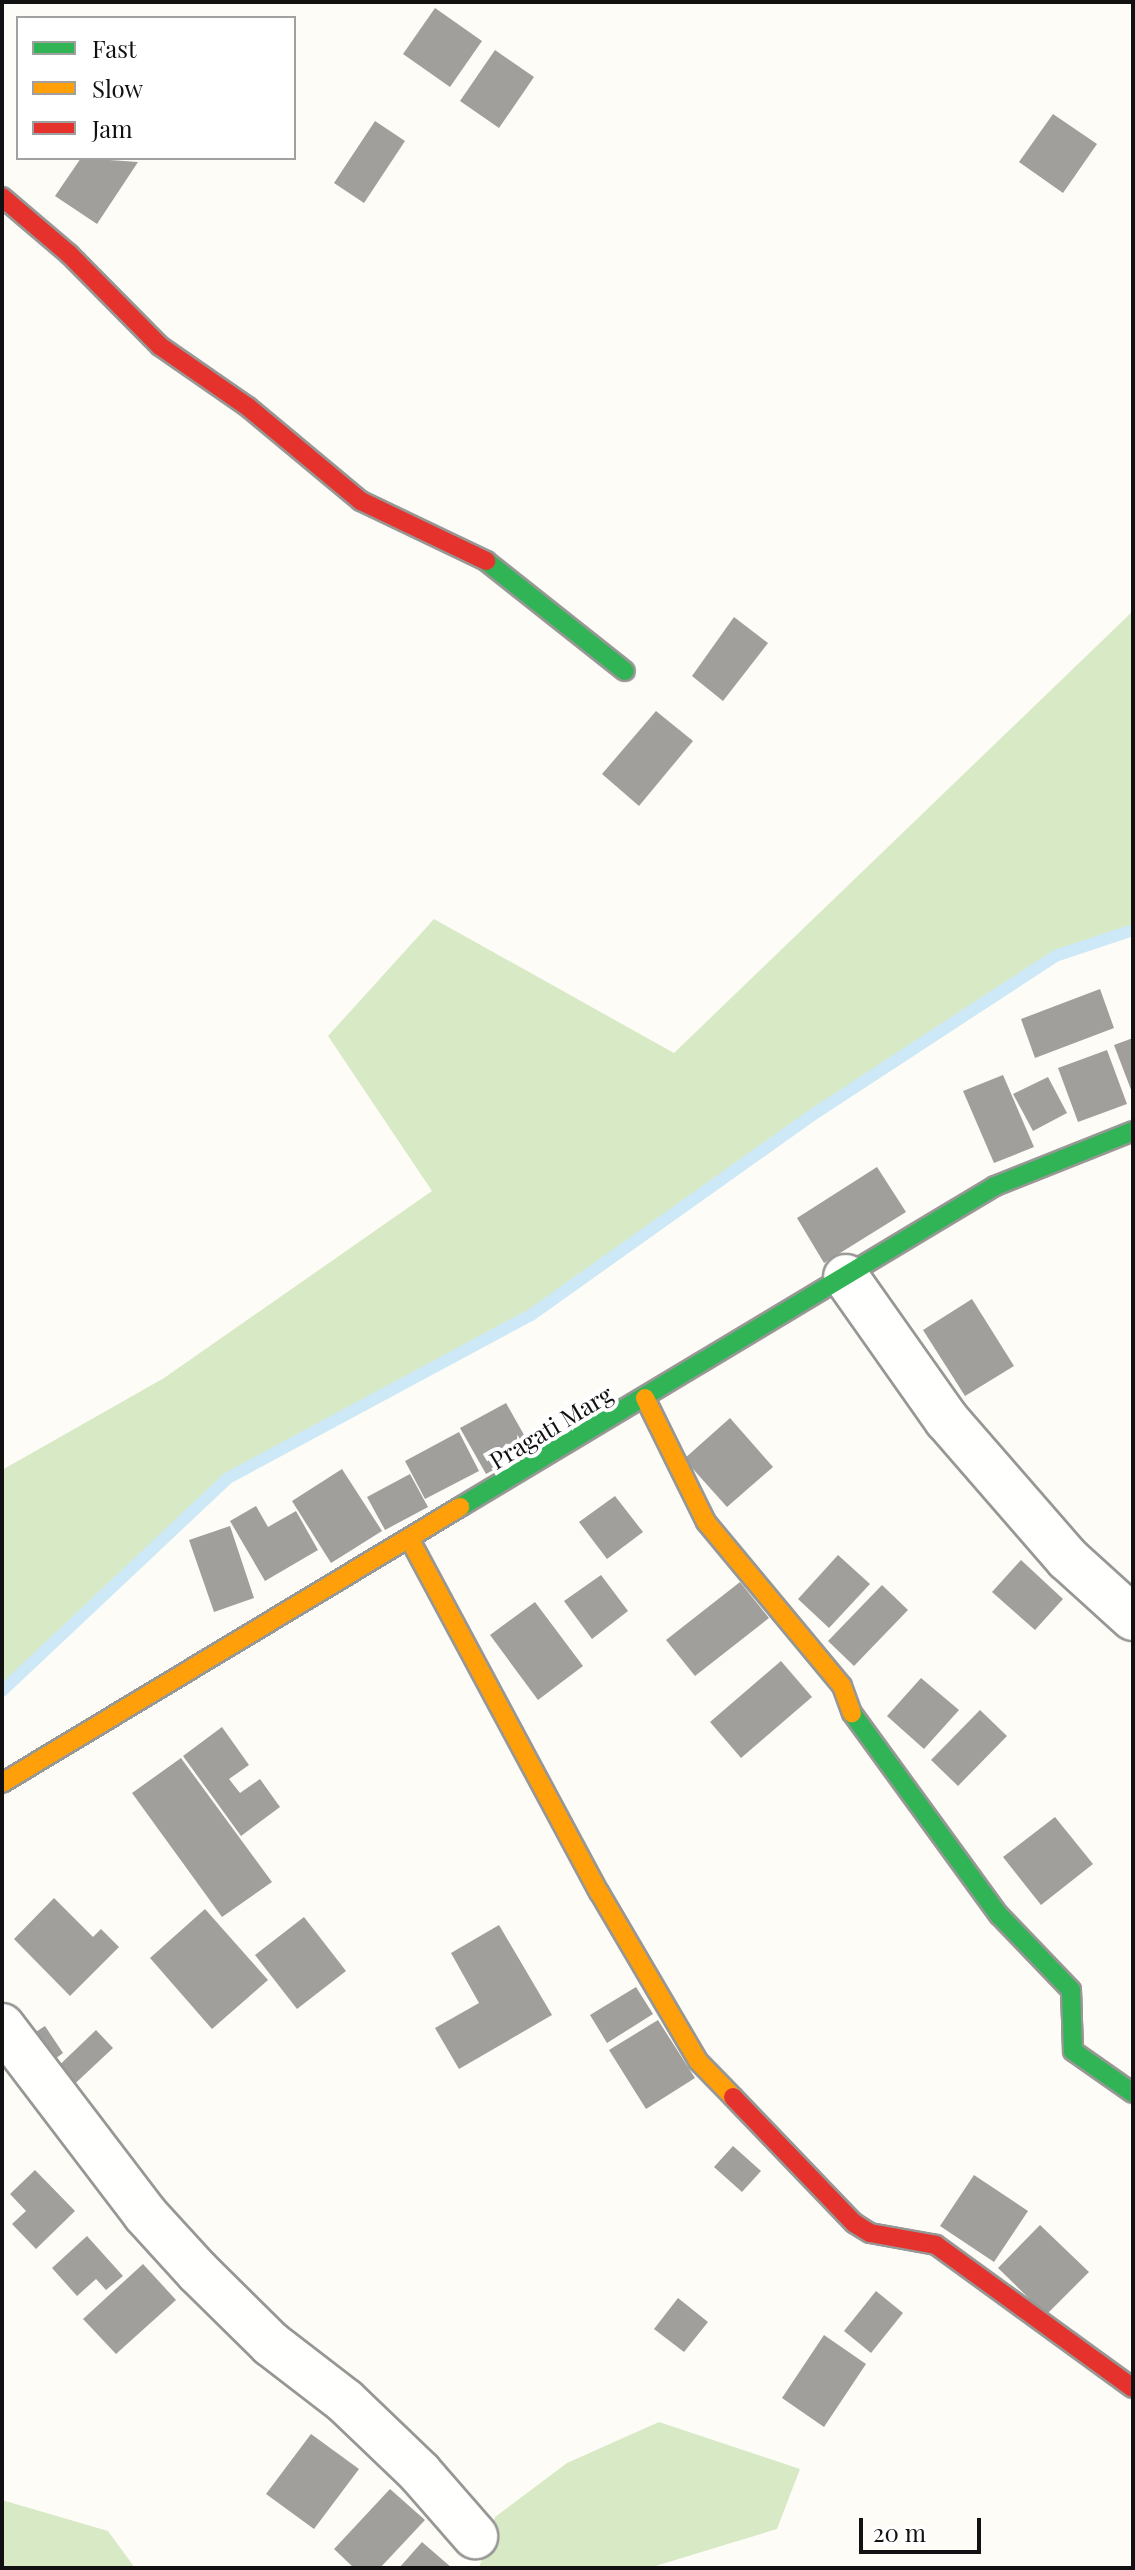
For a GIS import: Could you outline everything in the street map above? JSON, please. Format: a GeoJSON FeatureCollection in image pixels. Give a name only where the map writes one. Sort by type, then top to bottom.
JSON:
{"type":"FeatureCollection","features":[{"type":"Feature","properties":{"kind":"street"},"geometry":{"type":"LineString","coordinates":[[2,197],[69,254],[160,346],[248,407],[361,501],[494,565],[625,671]]}},
{"type":"Feature","properties":{"kind":"street","name":"Pragati Marg"},"geometry":{"type":"LineString","coordinates":[[2,1783],[995,1186],[1133,1131]]}},
{"type":"Feature","properties":{"kind":"street"},"geometry":{"type":"LineString","coordinates":[[846,1277],[947,1420],[1068,1559],[1133,1618]]}},
{"type":"Feature","properties":{"kind":"street"},"geometry":{"type":"LineString","coordinates":[[645,1398],[706,1522],[842,1686],[844,1703],[999,1915],[1071,1990],[1073,2051],[1133,2093]]}},
{"type":"Feature","properties":{"kind":"street"},"geometry":{"type":"LineString","coordinates":[[410,1540],[599,1892],[698,2061],[854,2223],[870,2233],[936,2245],[1133,2388]]}},
{"type":"Feature","properties":{"kind":"street"},"geometry":{"type":"LineString","coordinates":[[2,2026],[145,2214],[198,2272],[271,2344],[345,2401],[399,2452],[475,2536]]}},
{"type":"Feature","properties":{"kind":"green space"},"geometry":{"type":"Polygon","coordinates":[[[1133,611],[1133,930],[1055,956],[817,1112],[531,1315],[228,1478],[2,1691],[2,1470],[164,1378],[432,1191],[328,1036],[434,919],[674,1053],[1133,611]]]}},
{"type":"Feature","properties":{"kind":"green space"},"geometry":{"type":"Polygon","coordinates":[[[659,2422],[800,2469],[777,2529],[649,2568],[479,2568],[495,2517],[567,2463],[659,2422]]]}},
{"type":"Feature","properties":{"kind":"green space"},"geometry":{"type":"Polygon","coordinates":[[[2,2500],[108,2531],[135,2568],[2,2568],[2,2500]]]}},
{"type":"Feature","properties":{"kind":"building"},"geometry":{"type":"Polygon","coordinates":[[[435,8],[482,41],[450,87],[403,54],[435,8]]]}},
{"type":"Feature","properties":{"kind":"building"},"geometry":{"type":"Polygon","coordinates":[[[495,50],[534,77],[499,128],[460,101],[495,50]]]}},
{"type":"Feature","properties":{"kind":"building"},"geometry":{"type":"Polygon","coordinates":[[[1053,114],[1097,144],[1063,193],[1019,162],[1053,114]]]}},
{"type":"Feature","properties":{"kind":"building"},"geometry":{"type":"Polygon","coordinates":[[[375,121],[405,141],[364,203],[334,183],[375,121]]]}},
{"type":"Feature","properties":{"kind":"building"},"geometry":{"type":"Polygon","coordinates":[[[80,160],[138,162],[97,224],[55,196],[80,160]]]}},
{"type":"Feature","properties":{"kind":"building"},"geometry":{"type":"Polygon","coordinates":[[[734,617],[768,643],[723,701],[692,676],[734,617]]]}},
{"type":"Feature","properties":{"kind":"building"},"geometry":{"type":"Polygon","coordinates":[[[656,711],[693,741],[639,806],[602,774],[656,711]]]}},
{"type":"Feature","properties":{"kind":"building"},"geometry":{"type":"Polygon","coordinates":[[[1100,989],[1114,1028],[1035,1058],[1021,1019],[1100,989]]]}},
{"type":"Feature","properties":{"kind":"building"},"geometry":{"type":"Polygon","coordinates":[[[1133,1038],[1133,1095],[1114,1045],[1133,1038]]]}},
{"type":"Feature","properties":{"kind":"building"},"geometry":{"type":"Polygon","coordinates":[[[1107,1050],[1127,1104],[1078,1122],[1058,1068],[1107,1050]]]}},
{"type":"Feature","properties":{"kind":"building"},"geometry":{"type":"Polygon","coordinates":[[[1003,1075],[1034,1147],[994,1163],[963,1091],[1003,1075]]]}},
{"type":"Feature","properties":{"kind":"building"},"geometry":{"type":"Polygon","coordinates":[[[1048,1077],[1067,1113],[1033,1131],[1013,1094],[1048,1077]]]}},
{"type":"Feature","properties":{"kind":"building"},"geometry":{"type":"Polygon","coordinates":[[[877,1167],[906,1212],[824,1263],[797,1218],[877,1167]]]}},
{"type":"Feature","properties":{"kind":"building"},"geometry":{"type":"Polygon","coordinates":[[[972,1299],[1014,1366],[965,1396],[923,1330],[972,1299]]]}},
{"type":"Feature","properties":{"kind":"building"},"geometry":{"type":"Polygon","coordinates":[[[506,1403],[532,1449],[486,1474],[460,1428],[506,1403]]]}},
{"type":"Feature","properties":{"kind":"building"},"geometry":{"type":"Polygon","coordinates":[[[730,1418],[773,1467],[727,1507],[684,1459],[730,1418]]]}},
{"type":"Feature","properties":{"kind":"building"},"geometry":{"type":"Polygon","coordinates":[[[459,1432],[479,1471],[425,1499],[405,1461],[459,1432]]]}},
{"type":"Feature","properties":{"kind":"building"},"geometry":{"type":"Polygon","coordinates":[[[342,1469],[382,1531],[331,1563],[292,1501],[342,1469]]]}},
{"type":"Feature","properties":{"kind":"building"},"geometry":{"type":"Polygon","coordinates":[[[410,1474],[428,1507],[385,1530],[367,1497],[410,1474]]]}},
{"type":"Feature","properties":{"kind":"building"},"geometry":{"type":"Polygon","coordinates":[[[615,1496],[643,1532],[607,1559],[579,1522],[615,1496]]]}},
{"type":"Feature","properties":{"kind":"building"},"geometry":{"type":"Polygon","coordinates":[[[256,1506],[268,1527],[296,1511],[318,1550],[265,1581],[230,1521],[256,1506]]]}},
{"type":"Feature","properties":{"kind":"building"},"geometry":{"type":"Polygon","coordinates":[[[230,1526],[254,1598],[214,1612],[189,1540],[230,1526]]]}},
{"type":"Feature","properties":{"kind":"building"},"geometry":{"type":"Polygon","coordinates":[[[838,1555],[870,1584],[829,1628],[798,1599],[838,1555]]]}},
{"type":"Feature","properties":{"kind":"building"},"geometry":{"type":"Polygon","coordinates":[[[1021,1560],[1063,1599],[1035,1630],[992,1592],[1021,1560]]]}},
{"type":"Feature","properties":{"kind":"building"},"geometry":{"type":"Polygon","coordinates":[[[601,1575],[628,1611],[592,1639],[564,1601],[601,1575]]]}},
{"type":"Feature","properties":{"kind":"building"},"geometry":{"type":"Polygon","coordinates":[[[740,1582],[769,1618],[695,1676],[666,1640],[740,1582]]]}},
{"type":"Feature","properties":{"kind":"building"},"geometry":{"type":"Polygon","coordinates":[[[882,1585],[908,1610],[854,1666],[828,1641],[882,1585]]]}},
{"type":"Feature","properties":{"kind":"building"},"geometry":{"type":"Polygon","coordinates":[[[535,1602],[583,1666],[538,1700],[490,1635],[535,1602]]]}},
{"type":"Feature","properties":{"kind":"building"},"geometry":{"type":"Polygon","coordinates":[[[781,1661],[812,1697],[741,1758],[710,1722],[781,1661]]]}},
{"type":"Feature","properties":{"kind":"building"},"geometry":{"type":"Polygon","coordinates":[[[921,1678],[959,1710],[924,1749],[887,1716],[921,1678]]]}},
{"type":"Feature","properties":{"kind":"building"},"geometry":{"type":"Polygon","coordinates":[[[980,1710],[1007,1736],[958,1786],[931,1760],[980,1710]]]}},
{"type":"Feature","properties":{"kind":"building"},"geometry":{"type":"Polygon","coordinates":[[[222,1727],[249,1765],[229,1779],[240,1793],[260,1779],[280,1807],[241,1836],[183,1756],[222,1727]]]}},
{"type":"Feature","properties":{"kind":"building"},"geometry":{"type":"Polygon","coordinates":[[[181,1758],[272,1882],[222,1917],[132,1793],[181,1758]]]}},
{"type":"Feature","properties":{"kind":"building"},"geometry":{"type":"Polygon","coordinates":[[[1055,1817],[1093,1864],[1041,1905],[1003,1857],[1055,1817]]]}},
{"type":"Feature","properties":{"kind":"building"},"geometry":{"type":"Polygon","coordinates":[[[54,1898],[93,1937],[101,1929],[119,1947],[70,1996],[14,1939],[54,1898]]]}},
{"type":"Feature","properties":{"kind":"building"},"geometry":{"type":"Polygon","coordinates":[[[205,1909],[268,1980],[212,2029],[150,1958],[205,1909]]]}},
{"type":"Feature","properties":{"kind":"building"},"geometry":{"type":"Polygon","coordinates":[[[304,1917],[346,1971],[297,2009],[255,1955],[304,1917]]]}},
{"type":"Feature","properties":{"kind":"building"},"geometry":{"type":"Polygon","coordinates":[[[499,1925],[552,2015],[459,2069],[435,2028],[479,2003],[451,1953],[499,1925]]]}},
{"type":"Feature","properties":{"kind":"building"},"geometry":{"type":"Polygon","coordinates":[[[636,1987],[653,2014],[607,2043],[590,2015],[636,1987]]]}},
{"type":"Feature","properties":{"kind":"building"},"geometry":{"type":"Polygon","coordinates":[[[658,2020],[695,2078],[646,2109],[609,2050],[658,2020]]]}},
{"type":"Feature","properties":{"kind":"building"},"geometry":{"type":"Polygon","coordinates":[[[45,2026],[63,2053],[47,2065],[28,2037],[45,2026]]]}},
{"type":"Feature","properties":{"kind":"building"},"geometry":{"type":"Polygon","coordinates":[[[96,2030],[113,2048],[65,2093],[48,2076],[96,2030]]]}},
{"type":"Feature","properties":{"kind":"building"},"geometry":{"type":"Polygon","coordinates":[[[733,2146],[761,2171],[742,2192],[714,2167],[733,2146]]]}},
{"type":"Feature","properties":{"kind":"building"},"geometry":{"type":"Polygon","coordinates":[[[35,2170],[75,2211],[36,2249],[12,2224],[26,2211],[10,2194],[35,2170]]]}},
{"type":"Feature","properties":{"kind":"building"},"geometry":{"type":"Polygon","coordinates":[[[974,2175],[1028,2211],[994,2262],[940,2226],[974,2175]]]}},
{"type":"Feature","properties":{"kind":"building"},"geometry":{"type":"Polygon","coordinates":[[[1040,2225],[1089,2272],[1046,2315],[998,2268],[1040,2225]]]}},
{"type":"Feature","properties":{"kind":"building"},"geometry":{"type":"Polygon","coordinates":[[[87,2236],[123,2276],[106,2290],[96,2279],[77,2296],[52,2268],[87,2236]]]}},
{"type":"Feature","properties":{"kind":"building"},"geometry":{"type":"Polygon","coordinates":[[[143,2264],[176,2300],[116,2354],[83,2319],[143,2264]]]}},
{"type":"Feature","properties":{"kind":"building"},"geometry":{"type":"Polygon","coordinates":[[[876,2291],[903,2313],[871,2353],[844,2331],[876,2291]]]}},
{"type":"Feature","properties":{"kind":"building"},"geometry":{"type":"Polygon","coordinates":[[[678,2298],[708,2322],[684,2352],[654,2329],[678,2298]]]}},
{"type":"Feature","properties":{"kind":"building"},"geometry":{"type":"Polygon","coordinates":[[[824,2335],[866,2364],[824,2427],[782,2398],[824,2335]]]}},
{"type":"Feature","properties":{"kind":"building"},"geometry":{"type":"Polygon","coordinates":[[[311,2434],[359,2469],[314,2529],[266,2494],[311,2434]]]}},
{"type":"Feature","properties":{"kind":"building"},"geometry":{"type":"Polygon","coordinates":[[[390,2489],[425,2520],[380,2568],[354,2568],[334,2549],[390,2489]]]}},
{"type":"Feature","properties":{"kind":"building"},"geometry":{"type":"Polygon","coordinates":[[[422,2542],[452,2568],[399,2568],[422,2542]]]}},
{"type":"Feature","properties":{"kind":"waterway"},"geometry":{"type":"LineString","coordinates":[[2,1691],[228,1478],[531,1315],[817,1112],[1055,956],[1133,930]]}},
{"type":"Feature","properties":{"kind":"traffic: fast"},"geometry":{"type":"LineString","coordinates":[[486,561],[625,671]]}},
{"type":"Feature","properties":{"kind":"traffic: fast"},"geometry":{"type":"LineString","coordinates":[[460,1507],[995,1186],[1133,1131]]}},
{"type":"Feature","properties":{"kind":"traffic: fast"},"geometry":{"type":"LineString","coordinates":[[852,1713],[999,1915],[1071,1990],[1073,2051],[1133,2093]]}},
{"type":"Feature","properties":{"kind":"traffic: slow"},"geometry":{"type":"LineString","coordinates":[[645,1398],[706,1522],[842,1686],[852,1713]]}},
{"type":"Feature","properties":{"kind":"traffic: slow"},"geometry":{"type":"LineString","coordinates":[[2,1783],[460,1507]]}},
{"type":"Feature","properties":{"kind":"traffic: slow"},"geometry":{"type":"LineString","coordinates":[[410,1540],[599,1892],[698,2061],[733,2097]]}},
{"type":"Feature","properties":{"kind":"traffic: jam"},"geometry":{"type":"LineString","coordinates":[[2,197],[69,254],[160,346],[248,407],[361,501],[486,561]]}},
{"type":"Feature","properties":{"kind":"traffic: jam"},"geometry":{"type":"LineString","coordinates":[[733,2097],[854,2223],[870,2233],[936,2245],[1133,2388]]}}]}
